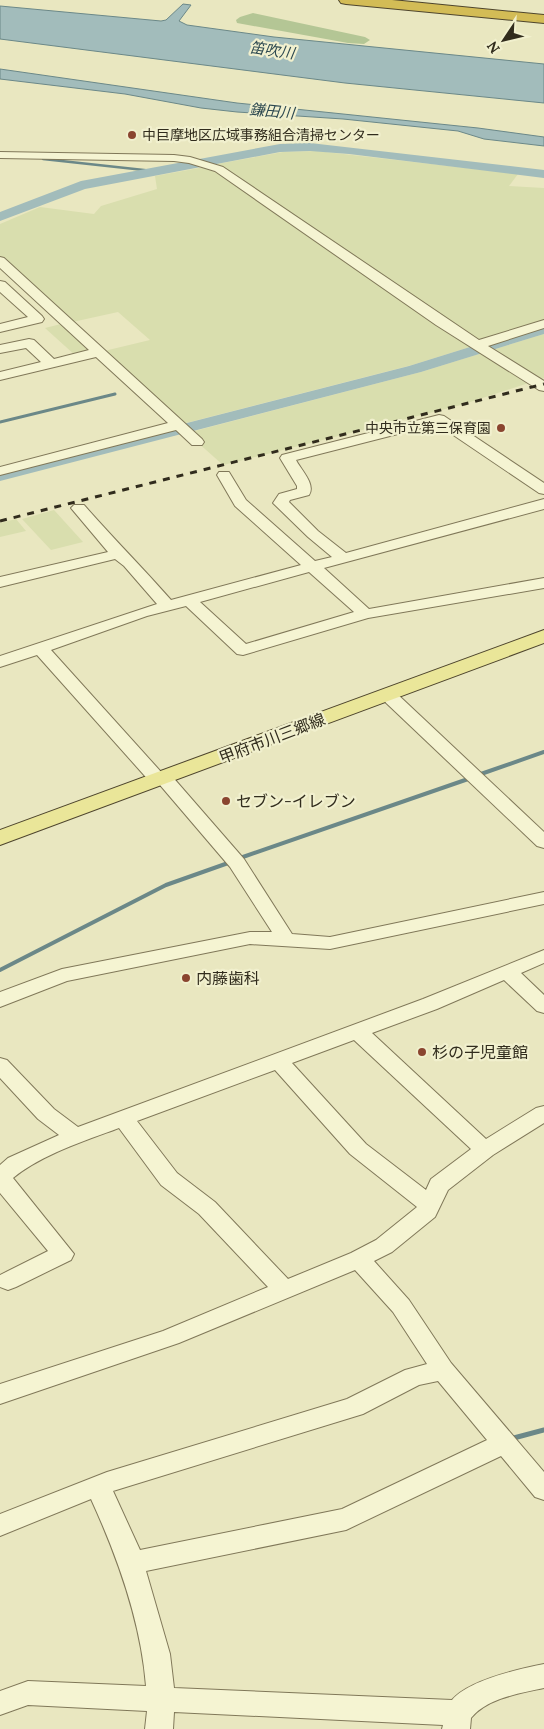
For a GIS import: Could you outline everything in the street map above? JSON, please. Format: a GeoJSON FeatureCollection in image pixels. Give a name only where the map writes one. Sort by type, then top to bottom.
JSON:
{"type":"FeatureCollection","features":[{"type":"Feature","properties":{"kind":"highway"},"geometry":{"type":"LineString","coordinates":[[346,0],[544,19]]}},
{"type":"Feature","properties":{"kind":"main road","name":"甲府市川三郷線"},"geometry":{"type":"LineString","coordinates":[[0,838],[544,636]]}},
{"type":"Feature","properties":{"kind":"street"},"geometry":{"type":"LineString","coordinates":[[0,155],[158,157],[199,162],[226,173],[482,349],[544,387]]}},
{"type":"Feature","properties":{"kind":"street"},"geometry":{"type":"LineString","coordinates":[[0,261],[185,432],[0,471]]}},
{"type":"Feature","properties":{"kind":"street"},"geometry":{"type":"LineString","coordinates":[[0,285],[37,319],[0,328]]}},
{"type":"Feature","properties":{"kind":"street"},"geometry":{"type":"LineString","coordinates":[[0,301],[36,293]]}},
{"type":"Feature","properties":{"kind":"street"},"geometry":{"type":"LineString","coordinates":[[482,349],[544,324]]}},
{"type":"Feature","properties":{"kind":"street"},"geometry":{"type":"LineString","coordinates":[[482,349],[544,334]]}},
{"type":"Feature","properties":{"kind":"street"},"geometry":{"type":"LineString","coordinates":[[0,349],[29,343],[51,364]]}},
{"type":"Feature","properties":{"kind":"street"},"geometry":{"type":"LineString","coordinates":[[0,376],[100,352]]}},
{"type":"Feature","properties":{"kind":"street"},"geometry":{"type":"LineString","coordinates":[[344,558],[313,534],[281,503],[284,497],[304,492],[304,486],[287,458],[439,419],[544,490]]}},
{"type":"Feature","properties":{"kind":"street"},"geometry":{"type":"LineString","coordinates":[[224,475],[240,503],[311,568],[366,614]]}},
{"type":"Feature","properties":{"kind":"street"},"geometry":{"type":"LineString","coordinates":[[0,662],[167,606],[544,504]]}},
{"type":"Feature","properties":{"kind":"street"},"geometry":{"type":"LineString","coordinates":[[79,508],[118,554],[130,563],[167,606]]}},
{"type":"Feature","properties":{"kind":"street"},"geometry":{"type":"LineString","coordinates":[[0,582],[118,554]]}},
{"type":"Feature","properties":{"kind":"street"},"geometry":{"type":"LineString","coordinates":[[189,600],[243,650],[366,614],[544,583]]}},
{"type":"Feature","properties":{"kind":"street"},"geometry":{"type":"LineString","coordinates":[[40,648],[235,861],[282,931],[283,938]]}},
{"type":"Feature","properties":{"kind":"street"},"geometry":{"type":"LineString","coordinates":[[388,694],[544,842]]}},
{"type":"Feature","properties":{"kind":"street"},"geometry":{"type":"LineString","coordinates":[[0,1000],[62,975],[250,938],[283,938],[313,943],[348,940],[544,898]]}},
{"type":"Feature","properties":{"kind":"street"},"geometry":{"type":"LineString","coordinates":[[8,1282],[63,1254],[0,1177],[16,1164],[75,1136],[430,1004],[544,956]]}},
{"type":"Feature","properties":{"kind":"street"},"geometry":{"type":"LineString","coordinates":[[507,972],[544,1006]]}},
{"type":"Feature","properties":{"kind":"street"},"geometry":{"type":"LineString","coordinates":[[357,1031],[485,1150]]}},
{"type":"Feature","properties":{"kind":"street"},"geometry":{"type":"LineString","coordinates":[[278,1060],[358,1150],[430,1205]]}},
{"type":"Feature","properties":{"kind":"street"},"geometry":{"type":"LineString","coordinates":[[0,1065],[46,1114],[75,1136]]}},
{"type":"Feature","properties":{"kind":"street"},"geometry":{"type":"LineString","coordinates":[[0,1394],[44,1378],[171,1338],[283,1289],[359,1259],[384,1246],[427,1211],[439,1186],[485,1150],[544,1113]]}},
{"type":"Feature","properties":{"kind":"street"},"geometry":{"type":"LineString","coordinates":[[122,1118],[169,1179],[207,1208],[283,1289]]}},
{"type":"Feature","properties":{"kind":"street"},"geometry":{"type":"LineString","coordinates":[[359,1259],[401,1306],[443,1370],[503,1444],[544,1490]]}},
{"type":"Feature","properties":{"kind":"street"},"geometry":{"type":"LineString","coordinates":[[0,1525],[98,1486],[264,1433],[354,1407],[413,1378],[443,1370]]}},
{"type":"Feature","properties":{"kind":"street"},"geometry":{"type":"LineString","coordinates":[[131,1563],[346,1520],[503,1444]]}},
{"type":"Feature","properties":{"kind":"street"},"geometry":{"type":"LineString","coordinates":[[98,1486],[127,1550],[157,1654],[161,1699],[159,1729]]}},
{"type":"Feature","properties":{"kind":"street"},"geometry":{"type":"LineString","coordinates":[[0,1703],[28,1693],[161,1699],[458,1721],[474,1699],[525,1680],[544,1676]]}},
{"type":"Feature","properties":{"kind":"green space"},"geometry":{"type":"Polygon","coordinates":[[[253,13],[365,37],[370,40],[364,44],[348,43],[237,23],[236,20],[240,17],[253,13]]]}},
{"type":"Feature","properties":{"kind":"green space"},"geometry":{"type":"Polygon","coordinates":[[[317,151],[518,174],[509,186],[544,188],[544,324],[412,365],[178,425],[100,352],[150,340],[118,312],[68,323],[0,261],[0,224],[40,207],[94,214],[101,206],[157,189],[155,176],[210,166],[234,178],[217,164],[283,152],[317,151]]]}},
{"type":"Feature","properties":{"kind":"green space"},"geometry":{"type":"Polygon","coordinates":[[[65,323],[95,351],[76,356],[45,328],[65,323]]]}},
{"type":"Feature","properties":{"kind":"green space"},"geometry":{"type":"Polygon","coordinates":[[[544,334],[544,378],[461,405],[223,465],[187,433],[421,372],[544,334]]]}},
{"type":"Feature","properties":{"kind":"green space"},"geometry":{"type":"Polygon","coordinates":[[[54,510],[83,542],[51,550],[22,519],[54,510]]]}},
{"type":"Feature","properties":{"kind":"green space"},"geometry":{"type":"Polygon","coordinates":[[[16,519],[26,531],[0,537],[0,523],[16,519]]]}},
{"type":"Feature","properties":{"kind":"water","name":"笛吹川"},"geometry":{"type":"Polygon","coordinates":[[[183,4],[191,5],[179,21],[187,25],[274,37],[544,64],[544,103],[345,83],[0,39],[0,6],[161,21],[166,20],[183,4]]]}},
{"type":"Feature","properties":{"kind":"water","name":"鎌田川"},"geometry":{"type":"Polygon","coordinates":[[[0,69],[237,103],[478,128],[544,137],[544,146],[484,139],[458,131],[343,119],[201,108],[125,94],[0,79],[0,69]]]}},
{"type":"Feature","properties":{"kind":"waterway"},"geometry":{"type":"LineString","coordinates":[[0,217],[81,185],[280,148],[310,147],[349,150],[544,174]]}},
{"type":"Feature","properties":{"kind":"waterway"},"geometry":{"type":"LineString","coordinates":[[43,159],[153,171]]}},
{"type":"Feature","properties":{"kind":"waterway"},"geometry":{"type":"LineString","coordinates":[[0,476],[415,369],[544,329]]}},
{"type":"Feature","properties":{"kind":"waterway"},"geometry":{"type":"LineString","coordinates":[[0,422],[115,394]]}},
{"type":"Feature","properties":{"kind":"waterway"},"geometry":{"type":"LineString","coordinates":[[478,775],[544,752]]}},
{"type":"Feature","properties":{"kind":"waterway"},"geometry":{"type":"LineString","coordinates":[[240,858],[471,778]]}},
{"type":"Feature","properties":{"kind":"waterway"},"geometry":{"type":"LineString","coordinates":[[0,970],[166,885],[231,862]]}},
{"type":"Feature","properties":{"kind":"waterway"},"geometry":{"type":"LineString","coordinates":[[510,1439],[544,1430]]}},
{"type":"Feature","properties":{"kind":"railway"},"geometry":{"type":"LineString","coordinates":[[0,521],[544,384]]}},
{"type":"Feature","properties":{"kind":"place","name":"中巨摩地区広域事務組合清掃センター"},"geometry":{"type":"Point","coordinates":[132,135]}},
{"type":"Feature","properties":{"kind":"place","name":"中央市立第三保育園"},"geometry":{"type":"Point","coordinates":[501,428]}},
{"type":"Feature","properties":{"kind":"place","name":"セブン-イレブン"},"geometry":{"type":"Point","coordinates":[226,801]}},
{"type":"Feature","properties":{"kind":"place","name":"内藤歯科"},"geometry":{"type":"Point","coordinates":[186,978]}},
{"type":"Feature","properties":{"kind":"place","name":"杉の子児童館"},"geometry":{"type":"Point","coordinates":[422,1052]}}]}
